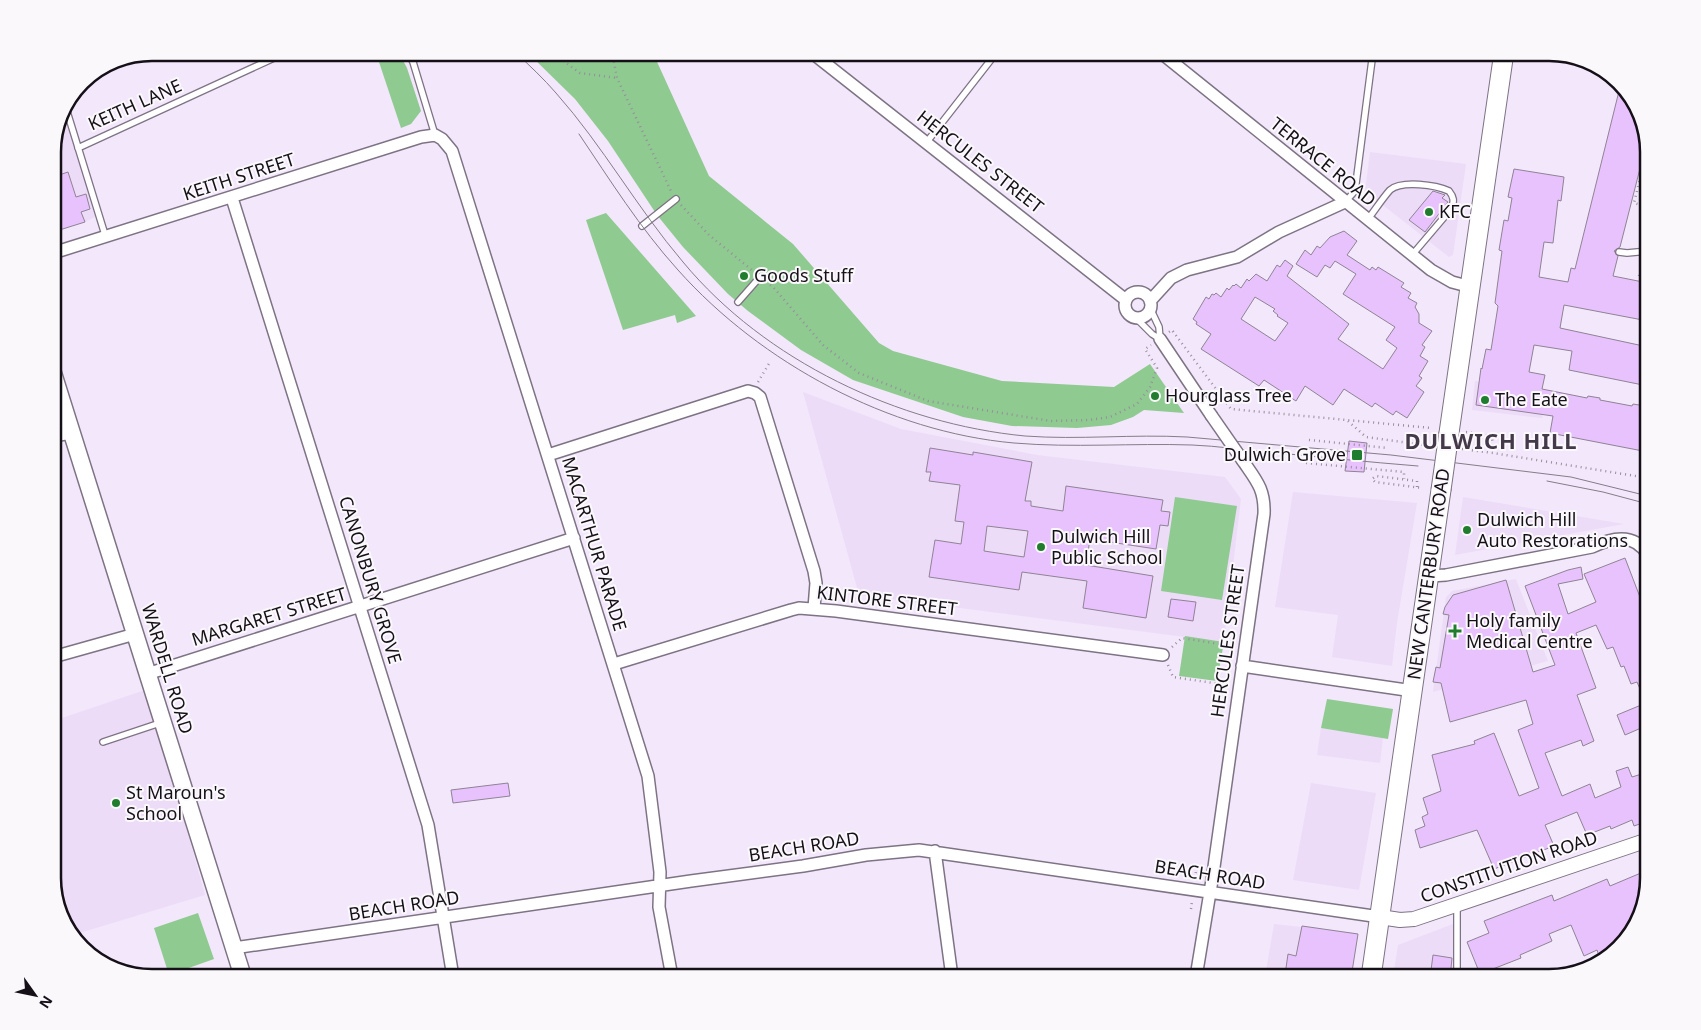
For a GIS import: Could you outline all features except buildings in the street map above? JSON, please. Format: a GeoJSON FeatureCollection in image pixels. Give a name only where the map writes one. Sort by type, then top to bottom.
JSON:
{"type":"FeatureCollection","features":[{"type":"Feature","properties":{"kind":"highway","name":"NEW CANTERBURY ROAD"},"geometry":{"type":"LineString","coordinates":[[1372,969],[1430,576],[1448,431],[1471,287],[1503,61]]}},
{"type":"Feature","properties":{"kind":"main road","name":"WARDELL ROAD"},"geometry":{"type":"LineString","coordinates":[[61,398],[240,969]]}},
{"type":"Feature","properties":{"kind":"street","name":"HERCULES STREET"},"geometry":{"type":"LineString","coordinates":[[822,61],[1126,300]]}},
{"type":"Feature","properties":{"kind":"street","name":"TERRACE ROAD"},"geometry":{"type":"LineString","coordinates":[[1171,61],[1412,255],[1440,276],[1452,282],[1471,287]]}},
{"type":"Feature","properties":{"kind":"street","name":"KEITH STREET"},"geometry":{"type":"LineString","coordinates":[[61,252],[421,137],[435,135]]}},
{"type":"Feature","properties":{"kind":"street","name":"MACARTHUR PARADE"},"geometry":{"type":"LineString","coordinates":[[435,135],[442,139],[452,151],[648,776],[660,872],[659,907],[670,969]]}},
{"type":"Feature","properties":{"kind":"street","name":"CANONBURY GROVE"},"geometry":{"type":"LineString","coordinates":[[232,198],[428,824],[452,969]]}},
{"type":"Feature","properties":{"kind":"street"},"geometry":{"type":"LineString","coordinates":[[1150,305],[1146,295],[1139,292],[1132,294],[1126,300],[1127,311],[1136,318],[1144,316],[1171,278],[1187,270],[1237,257],[1279,232],[1345,202]]}},
{"type":"Feature","properties":{"kind":"street","name":"HERCULES STREET"},"geometry":{"type":"LineString","coordinates":[[1165,335],[1211,415],[1261,488],[1264,505],[1197,969]]}},
{"type":"Feature","properties":{"kind":"street"},"geometry":{"type":"LineString","coordinates":[[548,454],[748,391],[756,395],[814,571],[816,583],[814,608]]}},
{"type":"Feature","properties":{"kind":"street"},"geometry":{"type":"LineString","coordinates":[[61,435],[72,433]]}},
{"type":"Feature","properties":{"kind":"street","name":"MARGARET STREET"},"geometry":{"type":"LineString","coordinates":[[147,674],[574,538]]}},
{"type":"Feature","properties":{"kind":"street"},"geometry":{"type":"LineString","coordinates":[[1430,576],[1575,550],[1620,539],[1629,539],[1640,545]]}},
{"type":"Feature","properties":{"kind":"street","name":"KINTORE STREET"},"geometry":{"type":"LineString","coordinates":[[614,664],[791,610],[814,608],[1163,654]]}},
{"type":"Feature","properties":{"kind":"street"},"geometry":{"type":"LineString","coordinates":[[61,655],[135,634]]}},
{"type":"Feature","properties":{"kind":"street"},"geometry":{"type":"LineString","coordinates":[[1242,666],[1413,691]]}},
{"type":"Feature","properties":{"kind":"street","name":"CONSTITUTION ROAD"},"geometry":{"type":"LineString","coordinates":[[1380,917],[1407,920],[1640,843]]}},
{"type":"Feature","properties":{"kind":"street","name":"BEACH ROAD"},"geometry":{"type":"LineString","coordinates":[[234,948],[803,866],[884,852],[910,850],[935,851],[1380,917]]}},
{"type":"Feature","properties":{"kind":"street"},"geometry":{"type":"LineString","coordinates":[[935,851],[951,969]]}},
{"type":"Feature","properties":{"kind":"lane","name":"KEITH LANE"},"geometry":{"type":"LineString","coordinates":[[78,148],[267,61]]}},
{"type":"Feature","properties":{"kind":"lane"},"geometry":{"type":"LineString","coordinates":[[412,61],[435,135]]}},
{"type":"Feature","properties":{"kind":"lane"},"geometry":{"type":"LineString","coordinates":[[926,143],[990,61]]}},
{"type":"Feature","properties":{"kind":"lane"},"geometry":{"type":"LineString","coordinates":[[1345,202],[1354,191],[1372,61]]}},
{"type":"Feature","properties":{"kind":"lane"},"geometry":{"type":"LineString","coordinates":[[69,117],[106,238]]}},
{"type":"Feature","properties":{"kind":"lane"},"geometry":{"type":"LineString","coordinates":[[1367,220],[1391,190],[1398,186],[1413,184],[1444,189],[1453,195],[1452,208],[1412,255]]}},
{"type":"Feature","properties":{"kind":"lane"},"geometry":{"type":"LineString","coordinates":[[642,226],[676,200]]}},
{"type":"Feature","properties":{"kind":"lane"},"geometry":{"type":"LineString","coordinates":[[1619,252],[1640,252]]}},
{"type":"Feature","properties":{"kind":"lane"},"geometry":{"type":"LineString","coordinates":[[738,302],[760,277]]}},
{"type":"Feature","properties":{"kind":"lane"},"geometry":{"type":"LineString","coordinates":[[1150,305],[1159,327],[1165,335]]}},
{"type":"Feature","properties":{"kind":"lane"},"geometry":{"type":"LineString","coordinates":[[1136,318],[1152,334],[1165,335]]}},
{"type":"Feature","properties":{"kind":"lane"},"geometry":{"type":"LineString","coordinates":[[103,742],[162,722]]}},
{"type":"Feature","properties":{"kind":"lane"},"geometry":{"type":"LineString","coordinates":[[1457,904],[1457,969]]}},
{"type":"Feature","properties":{"kind":"path"},"geometry":{"type":"LineString","coordinates":[[563,61],[580,73],[617,78]]}},
{"type":"Feature","properties":{"kind":"path"},"geometry":{"type":"LineString","coordinates":[[614,61],[617,78],[676,200],[709,235],[774,288],[823,345],[859,373],[928,401],[1052,421],[1089,420],[1110,417],[1137,404],[1150,387],[1157,368],[1145,349],[1149,347]]}},
{"type":"Feature","properties":{"kind":"path"},"geometry":{"type":"LineString","coordinates":[[1640,179],[1634,203],[1640,204]]}},
{"type":"Feature","properties":{"kind":"path"},"geometry":{"type":"LineString","coordinates":[[1639,276],[1640,272]]}},
{"type":"Feature","properties":{"kind":"path"},"geometry":{"type":"LineString","coordinates":[[1165,335],[1172,330],[1231,409],[1492,436],[1493,453]]}},
{"type":"Feature","properties":{"kind":"path"},"geometry":{"type":"LineString","coordinates":[[756,395],[770,362]]}},
{"type":"Feature","properties":{"kind":"path"},"geometry":{"type":"LineString","coordinates":[[1347,420],[1366,437],[1433,446]]}},
{"type":"Feature","properties":{"kind":"path"},"geometry":{"type":"LineString","coordinates":[[1309,440],[1388,448]]}},
{"type":"Feature","properties":{"kind":"path"},"geometry":{"type":"LineString","coordinates":[[1462,450],[1493,453],[1640,477]]}},
{"type":"Feature","properties":{"kind":"path"},"geometry":{"type":"LineString","coordinates":[[1306,463],[1404,472],[1404,479]]}},
{"type":"Feature","properties":{"kind":"path"},"geometry":{"type":"LineString","coordinates":[[1417,487],[1417,481],[1376,476],[1372,478],[1375,482],[1422,488]]}},
{"type":"Feature","properties":{"kind":"path"},"geometry":{"type":"LineString","coordinates":[[1220,684],[1173,677],[1163,654],[1182,638],[1226,645]]}},
{"type":"Feature","properties":{"kind":"shaded area"},"geometry":{"type":"Polygon","coordinates":[[[69,117],[99,215],[85,222],[61,230],[61,146],[69,117]]]}},
{"type":"Feature","properties":{"kind":"shaded area"},"geometry":{"type":"Polygon","coordinates":[[[1370,152],[1466,164],[1453,255],[1449,257],[1365,191],[1370,152]]]}},
{"type":"Feature","properties":{"kind":"shaded area"},"geometry":{"type":"Polygon","coordinates":[[[1475,381],[1550,394],[1542,418],[1472,410],[1475,381]]]}},
{"type":"Feature","properties":{"kind":"shaded area","name":"Dulwich Hill Public School"},"geometry":{"type":"Polygon","coordinates":[[[803,392],[901,429],[1037,455],[1225,477],[1241,499],[1224,642],[859,595],[803,392]]]}},
{"type":"Feature","properties":{"kind":"shaded area"},"geometry":{"type":"Polygon","coordinates":[[[1293,492],[1417,503],[1397,623],[1392,666],[1332,657],[1338,615],[1275,607],[1293,492]]]}},
{"type":"Feature","properties":{"kind":"shaded area"},"geometry":{"type":"Polygon","coordinates":[[[1463,497],[1624,524],[1455,555],[1463,497]]]}},
{"type":"Feature","properties":{"kind":"shaded area"},"geometry":{"type":"Polygon","coordinates":[[[1516,579],[1548,661],[1433,692],[1446,597],[1452,591],[1516,579]]]}},
{"type":"Feature","properties":{"kind":"shaded area","name":"St Maroun's School"},"geometry":{"type":"Polygon","coordinates":[[[148,689],[205,895],[80,933],[66,907],[61,884],[61,718],[148,689]]]}},
{"type":"Feature","properties":{"kind":"shaded area"},"geometry":{"type":"Polygon","coordinates":[[[1321,728],[1383,738],[1380,763],[1317,755],[1321,728]]]}},
{"type":"Feature","properties":{"kind":"shaded area"},"geometry":{"type":"Polygon","coordinates":[[[1311,783],[1376,793],[1359,890],[1293,880],[1311,783]]]}},
{"type":"Feature","properties":{"kind":"shaded area"},"geometry":{"type":"Polygon","coordinates":[[[1274,924],[1357,933],[1352,969],[1266,969],[1274,924]]]}},
{"type":"Feature","properties":{"kind":"shaded area"},"geometry":{"type":"Polygon","coordinates":[[[1453,924],[1455,934],[1455,969],[1394,969],[1398,945],[1453,924]]]}},
{"type":"Feature","properties":{"kind":"green space"},"geometry":{"type":"Polygon","coordinates":[[[379,61],[403,61],[407,68],[421,111],[411,124],[401,128],[379,61]]]}},
{"type":"Feature","properties":{"kind":"green space"},"geometry":{"type":"Polygon","coordinates":[[[536,61],[657,61],[709,176],[793,244],[879,343],[893,351],[1002,381],[1114,387],[1150,364],[1184,413],[1144,410],[1133,417],[1111,425],[1077,428],[1012,426],[963,417],[853,380],[801,350],[728,294],[683,247],[657,215],[608,141],[575,99],[536,61]]]}},
{"type":"Feature","properties":{"kind":"green space"},"geometry":{"type":"Polygon","coordinates":[[[606,213],[696,316],[677,323],[675,315],[623,330],[586,220],[606,213]]]}},
{"type":"Feature","properties":{"kind":"green space"},"geometry":{"type":"Polygon","coordinates":[[[1175,497],[1237,506],[1222,600],[1161,591],[1175,497]]]}},
{"type":"Feature","properties":{"kind":"green space"},"geometry":{"type":"Polygon","coordinates":[[[1185,636],[1224,642],[1217,681],[1179,676],[1185,636]]]}},
{"type":"Feature","properties":{"kind":"green space"},"geometry":{"type":"Polygon","coordinates":[[[1327,699],[1393,709],[1388,739],[1321,728],[1327,699]]]}},
{"type":"Feature","properties":{"kind":"green space"},"geometry":{"type":"Polygon","coordinates":[[[198,913],[214,959],[186,969],[167,969],[154,928],[198,913]]]}},
{"type":"Feature","properties":{"kind":"tram line"},"geometry":{"type":"LineString","coordinates":[[524,61],[573,113],[666,241],[716,297],[753,329],[794,357],[838,382],[883,402],[930,418],[977,429],[1025,436],[1187,437],[1391,455],[1571,477],[1640,494]]}},
{"type":"Feature","properties":{"kind":"tram line"},"geometry":{"type":"LineString","coordinates":[[579,134],[651,238],[678,270],[711,304],[748,335],[788,363],[830,387],[875,408],[920,424],[967,436],[1014,443],[1202,446],[1418,466]]}},
{"type":"Feature","properties":{"kind":"tram line"},"geometry":{"type":"LineString","coordinates":[[1547,481],[1603,492],[1640,502]]}},
{"type":"Feature","properties":{"kind":"place","name":"KFC"},"geometry":{"type":"Point","coordinates":[1429,212]}},
{"type":"Feature","properties":{"kind":"place","name":"Goods Stuff"},"geometry":{"type":"Point","coordinates":[744,276]}},
{"type":"Feature","properties":{"kind":"place","name":"Hourglass Tree"},"geometry":{"type":"Point","coordinates":[1155,396]}},
{"type":"Feature","properties":{"kind":"place","name":"The Eate"},"geometry":{"type":"Point","coordinates":[1485,400]}},
{"type":"Feature","properties":{"kind":"place","name":"Dulwich Grove"},"geometry":{"type":"Point","coordinates":[1357,455]}},
{"type":"Feature","properties":{"kind":"place","name":"Dulwich Hill Auto Restorations"},"geometry":{"type":"Point","coordinates":[1467,530]}},
{"type":"Feature","properties":{"kind":"place","name":"Dulwich Hill Public School"},"geometry":{"type":"Point","coordinates":[1041,547]}},
{"type":"Feature","properties":{"kind":"place","name":"Holy family Medical Centre"},"geometry":{"type":"Point","coordinates":[1455,631]}},
{"type":"Feature","properties":{"kind":"place","name":"St Maroun's School"},"geometry":{"type":"Point","coordinates":[116,803]}},
{"type":"Feature","properties":{"kind":"district","name":"DULWICH HILL"},"geometry":{"type":"Point","coordinates":[1491,441]}}]}
